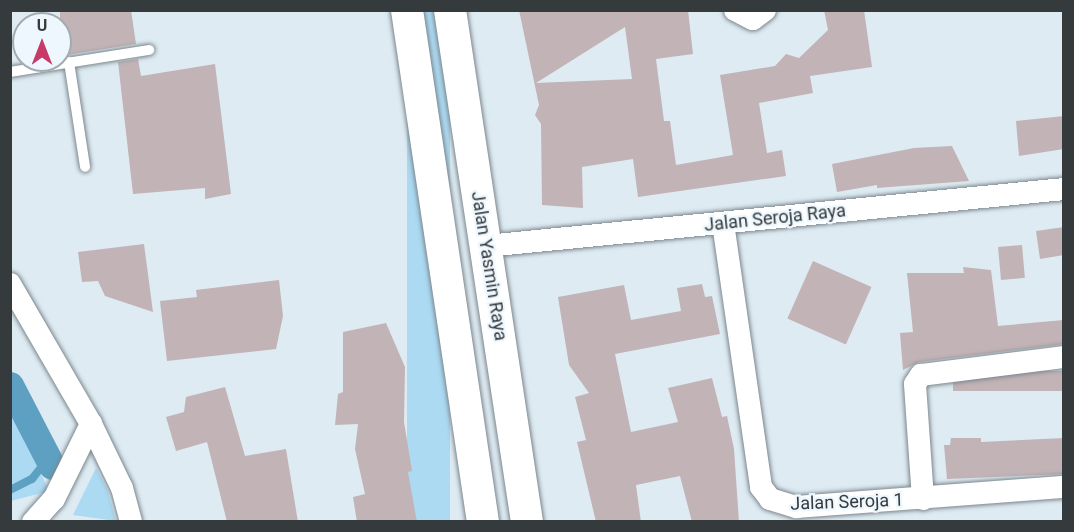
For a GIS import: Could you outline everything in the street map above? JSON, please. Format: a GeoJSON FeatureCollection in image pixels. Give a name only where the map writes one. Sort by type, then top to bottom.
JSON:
{"type":"FeatureCollection","features":[{"type":"Feature","properties":{"kind":"street"},"geometry":{"type":"LineString","coordinates":[[407,10],[483,522]]}},
{"type":"Feature","properties":{"kind":"street","name":"Jalan Yasmin Raya"},"geometry":{"type":"LineString","coordinates":[[450,10],[527,522]]}},
{"type":"Feature","properties":{"kind":"street"},"geometry":{"type":"LineString","coordinates":[[735,10],[753,19],[765,10]]}},
{"type":"Feature","properties":{"kind":"street"},"geometry":{"type":"LineString","coordinates":[[431,172],[474,166]]}},
{"type":"Feature","properties":{"kind":"street","name":"Jalan Seroja Raya"},"geometry":{"type":"LineString","coordinates":[[486,246],[1064,189]]}},
{"type":"Feature","properties":{"kind":"street","name":"Jalan Seroja 1"},"geometry":{"type":"LineString","coordinates":[[723,223],[761,487],[780,505],[796,507],[923,499],[1064,487]]}},
{"type":"Feature","properties":{"kind":"street"},"geometry":{"type":"LineString","coordinates":[[443,251],[486,246]]}},
{"type":"Feature","properties":{"kind":"street"},"geometry":{"type":"LineString","coordinates":[[10,284],[91,424],[122,488],[131,522]]}},
{"type":"Feature","properties":{"kind":"street"},"geometry":{"type":"LineString","coordinates":[[923,499],[915,384],[921,375],[1064,357]]}},
{"type":"Feature","properties":{"kind":"street"},"geometry":{"type":"LineString","coordinates":[[33,522],[54,499],[91,424]]}},
{"type":"Feature","properties":{"kind":"lane"},"geometry":{"type":"LineString","coordinates":[[72,62],[149,50]]}},
{"type":"Feature","properties":{"kind":"lane"},"geometry":{"type":"LineString","coordinates":[[71,72],[86,167]]}},
{"type":"Feature","properties":{"kind":"shaded area"},"geometry":{"type":"Polygon","coordinates":[[[407,11],[450,11],[450,522],[407,522],[407,11]]]}},
{"type":"Feature","properties":{"kind":"shaded area"},"geometry":{"type":"Polygon","coordinates":[[[10,407],[49,491],[11,501],[10,501],[10,407]]]}},
{"type":"Feature","properties":{"kind":"shaded area"},"geometry":{"type":"Polygon","coordinates":[[[96,468],[107,489],[116,521],[73,515],[96,468]]]}},
{"type":"Feature","properties":{"kind":"building"},"geometry":{"type":"Polygon","coordinates":[[[60,10],[131,10],[136,44],[72,54],[72,12],[60,12],[60,10]]]}},
{"type":"Feature","properties":{"kind":"building"},"geometry":{"type":"Polygon","coordinates":[[[519,10],[688,10],[693,54],[656,59],[664,121],[670,121],[676,165],[733,155],[720,75],[775,66],[786,54],[799,58],[828,30],[824,10],[864,10],[872,67],[810,76],[813,93],[759,103],[767,153],[782,150],[786,176],[638,197],[633,159],[582,167],[583,208],[542,205],[541,124],[535,115],[539,105],[519,10]],[[625,27],[536,83],[632,79],[625,27]]]}},
{"type":"Feature","properties":{"kind":"building"},"geometry":{"type":"Polygon","coordinates":[[[138,59],[141,76],[215,64],[231,194],[205,199],[205,188],[133,194],[118,62],[138,59]]]}},
{"type":"Feature","properties":{"kind":"building"},"geometry":{"type":"Polygon","coordinates":[[[1064,116],[1064,149],[1019,156],[1016,121],[1064,116]]]}},
{"type":"Feature","properties":{"kind":"building"},"geometry":{"type":"Polygon","coordinates":[[[952,146],[969,181],[877,188],[877,185],[837,192],[832,164],[914,148],[952,146]]]}},
{"type":"Feature","properties":{"kind":"building"},"geometry":{"type":"Polygon","coordinates":[[[1064,227],[1064,255],[1040,259],[1036,231],[1064,227]]]}},
{"type":"Feature","properties":{"kind":"building"},"geometry":{"type":"Polygon","coordinates":[[[144,244],[153,312],[105,296],[98,281],[82,282],[78,252],[144,244]]]}},
{"type":"Feature","properties":{"kind":"building"},"geometry":{"type":"Polygon","coordinates":[[[1022,245],[1025,278],[1001,280],[998,247],[1022,245]]]}},
{"type":"Feature","properties":{"kind":"building"},"geometry":{"type":"Polygon","coordinates":[[[813,261],[871,287],[846,345],[787,319],[813,261]]]}},
{"type":"Feature","properties":{"kind":"building"},"geometry":{"type":"Polygon","coordinates":[[[963,267],[991,270],[998,326],[1064,320],[1064,344],[919,362],[903,370],[900,333],[913,332],[907,273],[964,273],[963,267]]]}},
{"type":"Feature","properties":{"kind":"building"},"geometry":{"type":"Polygon","coordinates":[[[279,280],[283,316],[276,349],[167,361],[160,301],[197,297],[196,290],[279,280]]]}},
{"type":"Feature","properties":{"kind":"building"},"geometry":{"type":"Polygon","coordinates":[[[702,284],[705,297],[712,296],[720,334],[615,354],[631,432],[678,422],[668,388],[712,378],[722,417],[727,416],[734,449],[739,522],[692,522],[680,476],[636,485],[641,522],[596,522],[577,442],[586,440],[575,397],[589,393],[569,365],[558,297],[624,285],[631,320],[681,311],[677,288],[702,284]]]}},
{"type":"Feature","properties":{"kind":"building"},"geometry":{"type":"Polygon","coordinates":[[[386,323],[405,367],[404,422],[412,471],[408,472],[417,522],[357,522],[353,497],[365,494],[355,449],[358,424],[335,425],[338,394],[343,392],[343,332],[386,323]]]}},
{"type":"Feature","properties":{"kind":"building"},"geometry":{"type":"Polygon","coordinates":[[[953,371],[1064,371],[1064,391],[953,391],[953,371]]]}},
{"type":"Feature","properties":{"kind":"building"},"geometry":{"type":"Polygon","coordinates":[[[225,387],[245,456],[286,449],[298,522],[227,522],[207,442],[176,451],[166,417],[184,412],[186,397],[225,387]]]}},
{"type":"Feature","properties":{"kind":"building"},"geometry":{"type":"Polygon","coordinates":[[[951,438],[981,438],[981,442],[1064,438],[1064,474],[947,479],[944,445],[950,445],[951,438]]]}},
{"type":"Feature","properties":{"kind":"waterway"},"geometry":{"type":"LineString","coordinates":[[10,385],[52,466]]}},
{"type":"Feature","properties":{"kind":"waterway"},"geometry":{"type":"LineString","coordinates":[[10,490],[32,479],[50,456]]}}]}
